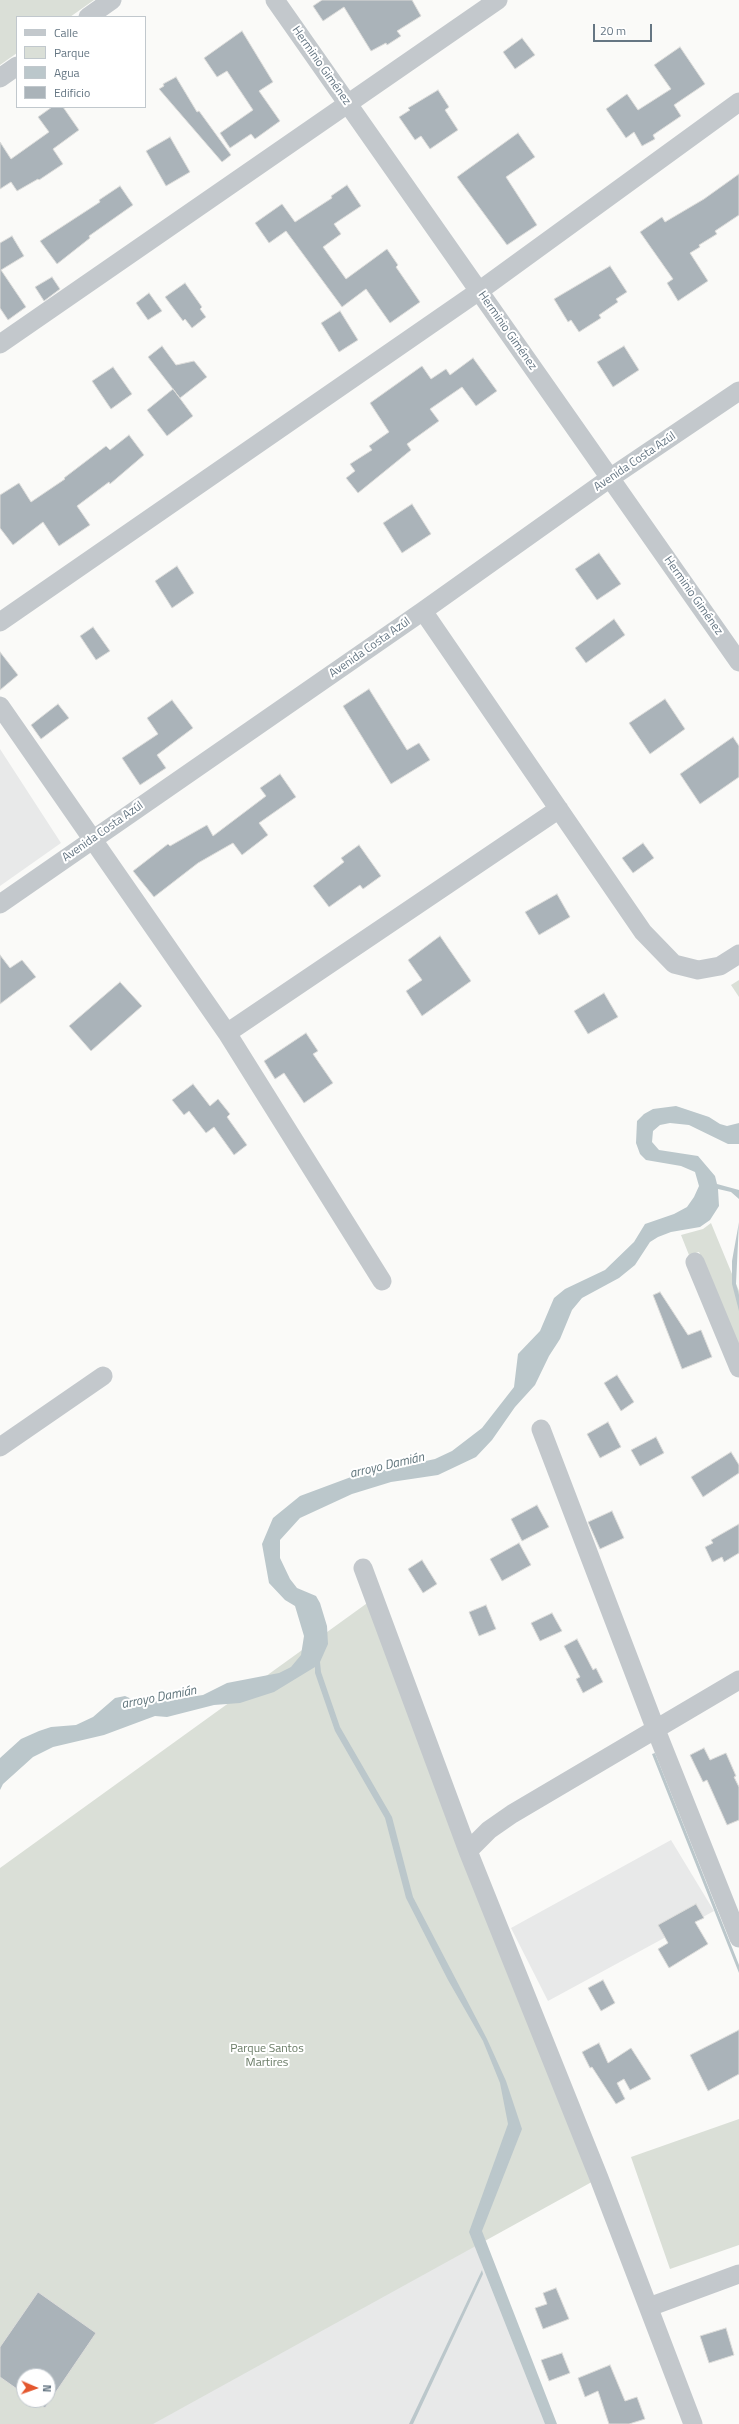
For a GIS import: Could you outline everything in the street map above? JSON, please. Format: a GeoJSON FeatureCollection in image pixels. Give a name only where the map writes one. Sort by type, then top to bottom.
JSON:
{"type":"FeatureCollection","features":[{"type":"Feature","properties":{"kind":"street"},"geometry":{"type":"LineString","coordinates":[[89,16],[112,0]]}},
{"type":"Feature","properties":{"kind":"street","name":"Herminio Giménez"},"geometry":{"type":"LineString","coordinates":[[275,0],[739,662]]}},
{"type":"Feature","properties":{"kind":"street"},"geometry":{"type":"LineString","coordinates":[[0,344],[498,0]]}},
{"type":"Feature","properties":{"kind":"street"},"geometry":{"type":"LineString","coordinates":[[0,78],[16,67]]}},
{"type":"Feature","properties":{"kind":"street"},"geometry":{"type":"LineString","coordinates":[[0,622],[479,290],[739,102]]}},
{"type":"Feature","properties":{"kind":"street","name":"Avenida Costa Azúl"},"geometry":{"type":"LineString","coordinates":[[0,904],[424,612],[610,478],[739,392]]}},
{"type":"Feature","properties":{"kind":"street"},"geometry":{"type":"LineString","coordinates":[[424,612],[643,932],[674,964],[698,970],[720,966],[739,954]]}},
{"type":"Feature","properties":{"kind":"street"},"geometry":{"type":"LineString","coordinates":[[0,706],[227,1033],[382,1281]]}},
{"type":"Feature","properties":{"kind":"street"},"geometry":{"type":"LineString","coordinates":[[227,1033],[559,809]]}},
{"type":"Feature","properties":{"kind":"street"},"geometry":{"type":"LineString","coordinates":[[696,1262],[739,1368]]}},
{"type":"Feature","properties":{"kind":"street"},"geometry":{"type":"LineString","coordinates":[[0,1447],[103,1376]]}},
{"type":"Feature","properties":{"kind":"street"},"geometry":{"type":"LineString","coordinates":[[541,1429],[656,1730],[739,1938]]}},
{"type":"Feature","properties":{"kind":"street"},"geometry":{"type":"LineString","coordinates":[[363,1568],[468,1851],[649,2307],[693,2424]]}},
{"type":"Feature","properties":{"kind":"street"},"geometry":{"type":"LineString","coordinates":[[468,1851],[489,1830],[512,1814],[739,1680]]}},
{"type":"Feature","properties":{"kind":"street"},"geometry":{"type":"LineString","coordinates":[[649,2307],[739,2274]]}},
{"type":"Feature","properties":{"kind":"shaded area"},"geometry":{"type":"Polygon","coordinates":[[[0,749],[61,843],[0,886],[0,749]]]}},
{"type":"Feature","properties":{"kind":"shaded area"},"geometry":{"type":"Polygon","coordinates":[[[671,1840],[714,1911],[548,2001],[511,1928],[671,1840]]]}},
{"type":"Feature","properties":{"kind":"shaded area"},"geometry":{"type":"Polygon","coordinates":[[[478,2225],[554,2424],[127,2424],[478,2225]]]}},
{"type":"Feature","properties":{"kind":"green space"},"geometry":{"type":"Polygon","coordinates":[[[0,0],[94,0],[71,16],[16,16],[16,54],[0,65],[0,0]]]}},
{"type":"Feature","properties":{"kind":"green space"},"geometry":{"type":"Polygon","coordinates":[[[739,980],[739,997],[731,985],[739,980]]]}},
{"type":"Feature","properties":{"kind":"green space"},"geometry":{"type":"Polygon","coordinates":[[[711,1223],[739,1291],[739,1351],[699,1252],[689,1255],[681,1235],[703,1229],[711,1223]]]}},
{"type":"Feature","properties":{"kind":"green space","name":"Parque Santos Martires"},"geometry":{"type":"Polygon","coordinates":[[[377,1596],[599,2178],[153,2424],[0,2424],[0,1868],[377,1596]]]}},
{"type":"Feature","properties":{"kind":"green space"},"geometry":{"type":"Polygon","coordinates":[[[739,2119],[739,2245],[670,2269],[631,2157],[739,2119]]]}},
{"type":"Feature","properties":{"kind":"water"},"geometry":{"type":"Polygon","coordinates":[[[676,1106],[709,1117],[720,1124],[727,1126],[739,1123],[739,1144],[728,1144],[689,1125],[670,1123],[660,1125],[653,1131],[652,1142],[659,1150],[698,1156],[715,1176],[717,1184],[739,1190],[739,1199],[731,1192],[718,1189],[719,1206],[710,1220],[700,1227],[671,1232],[658,1237],[650,1242],[635,1265],[619,1278],[582,1298],[572,1310],[560,1339],[549,1356],[535,1385],[515,1407],[492,1440],[476,1457],[438,1475],[391,1482],[352,1494],[300,1518],[280,1540],[280,1558],[290,1579],[297,1588],[316,1596],[320,1603],[327,1626],[328,1644],[320,1662],[321,1672],[340,1727],[392,1817],[413,1897],[487,2039],[506,2081],[522,2129],[482,2231],[557,2424],[545,2424],[469,2232],[508,2124],[500,2083],[483,2041],[448,1980],[406,1898],[385,1818],[335,1731],[315,1673],[315,1667],[274,1692],[240,1703],[214,1705],[167,1717],[155,1716],[104,1735],[53,1747],[33,1757],[3,1784],[0,1790],[0,1758],[21,1739],[51,1727],[76,1725],[93,1717],[115,1698],[125,1696],[136,1701],[162,1701],[203,1695],[227,1683],[279,1673],[291,1667],[301,1655],[304,1636],[295,1606],[285,1600],[269,1583],[262,1544],[273,1518],[300,1496],[351,1477],[435,1459],[452,1451],[482,1428],[514,1387],[518,1354],[540,1331],[554,1298],[565,1289],[605,1270],[634,1242],[645,1224],[674,1214],[687,1207],[694,1197],[699,1186],[695,1172],[681,1166],[646,1160],[640,1154],[636,1143],[637,1121],[644,1114],[653,1109],[676,1106]]]}},
{"type":"Feature","properties":{"kind":"water"},"geometry":{"type":"Polygon","coordinates":[[[739,1222],[736,1284],[739,1295],[739,1311],[732,1284],[732,1261],[739,1222]]]}},
{"type":"Feature","properties":{"kind":"water"},"geometry":{"type":"Polygon","coordinates":[[[655,1753],[739,1965],[739,1973],[652,1754],[655,1753]]]}},
{"type":"Feature","properties":{"kind":"water"},"geometry":{"type":"Polygon","coordinates":[[[482,2270],[483,2274],[413,2424],[409,2424],[482,2270]]]}},
{"type":"Feature","properties":{"kind":"building"},"geometry":{"type":"Polygon","coordinates":[[[322,0],[412,0],[421,16],[397,31],[401,36],[387,45],[386,43],[371,51],[344,7],[323,21],[313,6],[322,0]]]}},
{"type":"Feature","properties":{"kind":"building"},"geometry":{"type":"Polygon","coordinates":[[[242,31],[273,82],[259,91],[280,121],[255,139],[251,134],[230,148],[220,133],[253,110],[227,71],[217,77],[204,58],[242,31]]]}},
{"type":"Feature","properties":{"kind":"building"},"geometry":{"type":"Polygon","coordinates":[[[522,38],[535,55],[515,69],[503,52],[522,38]]]}},
{"type":"Feature","properties":{"kind":"building"},"geometry":{"type":"Polygon","coordinates":[[[680,47],[705,84],[674,105],[681,116],[653,135],[655,139],[642,146],[634,132],[626,138],[606,109],[627,94],[638,110],[671,89],[654,65],[680,47]]]}},
{"type":"Feature","properties":{"kind":"building"},"geometry":{"type":"Polygon","coordinates":[[[176,77],[197,112],[199,111],[231,155],[222,162],[159,89],[164,86],[163,84],[176,77]]]}},
{"type":"Feature","properties":{"kind":"building"},"geometry":{"type":"Polygon","coordinates":[[[438,90],[449,107],[445,110],[458,130],[430,149],[421,136],[415,140],[399,117],[410,110],[408,108],[438,90]]]}},
{"type":"Feature","properties":{"kind":"building"},"geometry":{"type":"Polygon","coordinates":[[[51,108],[64,108],[79,130],[53,149],[63,164],[39,180],[38,179],[17,191],[11,182],[0,189],[0,142],[11,159],[49,132],[38,117],[51,108]]]}},
{"type":"Feature","properties":{"kind":"building"},"geometry":{"type":"Polygon","coordinates":[[[518,133],[535,157],[506,177],[537,225],[507,245],[457,177],[518,133]]]}},
{"type":"Feature","properties":{"kind":"building"},"geometry":{"type":"Polygon","coordinates":[[[170,137],[190,172],[166,186],[146,151],[170,137]]]}},
{"type":"Feature","properties":{"kind":"building"},"geometry":{"type":"Polygon","coordinates":[[[739,174],[739,215],[715,231],[717,234],[699,245],[700,247],[690,253],[708,281],[678,301],[667,283],[673,279],[640,232],[662,217],[665,222],[704,199],[739,174]]]}},
{"type":"Feature","properties":{"kind":"building"},"geometry":{"type":"Polygon","coordinates":[[[347,185],[361,206],[334,224],[341,234],[323,247],[346,279],[387,249],[398,265],[396,267],[420,302],[390,323],[366,289],[342,307],[286,231],[269,243],[255,223],[282,204],[295,222],[332,198],[331,196],[347,185]]]}},
{"type":"Feature","properties":{"kind":"building"},"geometry":{"type":"Polygon","coordinates":[[[120,186],[133,205],[89,236],[90,238],[57,264],[40,241],[100,202],[99,200],[120,186]]]}},
{"type":"Feature","properties":{"kind":"building"},"geometry":{"type":"Polygon","coordinates":[[[12,236],[24,256],[1,270],[26,307],[8,320],[0,308],[0,243],[12,236]]]}},
{"type":"Feature","properties":{"kind":"building"},"geometry":{"type":"Polygon","coordinates":[[[610,266],[627,292],[616,299],[618,302],[599,315],[601,318],[579,332],[571,320],[568,322],[554,299],[610,266]]]}},
{"type":"Feature","properties":{"kind":"building"},"geometry":{"type":"Polygon","coordinates":[[[52,277],[60,289],[44,301],[35,287],[52,277]]]}},
{"type":"Feature","properties":{"kind":"building"},"geometry":{"type":"Polygon","coordinates":[[[185,283],[202,307],[200,309],[206,317],[192,328],[185,319],[183,321],[165,297],[185,283]]]}},
{"type":"Feature","properties":{"kind":"building"},"geometry":{"type":"Polygon","coordinates":[[[149,293],[162,311],[148,320],[136,303],[149,293]]]}},
{"type":"Feature","properties":{"kind":"building"},"geometry":{"type":"Polygon","coordinates":[[[340,311],[358,340],[339,352],[321,323],[340,311]]]}},
{"type":"Feature","properties":{"kind":"building"},"geometry":{"type":"Polygon","coordinates":[[[162,346],[176,365],[194,361],[207,377],[180,398],[148,357],[162,346]]]}},
{"type":"Feature","properties":{"kind":"building"},"geometry":{"type":"Polygon","coordinates":[[[624,346],[639,370],[613,387],[597,362],[624,346]]]}},
{"type":"Feature","properties":{"kind":"building"},"geometry":{"type":"Polygon","coordinates":[[[473,358],[497,391],[476,406],[462,387],[430,409],[439,421],[407,444],[411,450],[358,493],[346,478],[355,471],[350,464],[372,450],[369,446],[389,432],[370,403],[422,366],[431,379],[446,369],[450,375],[473,358]]]}},
{"type":"Feature","properties":{"kind":"building"},"geometry":{"type":"Polygon","coordinates":[[[113,367],[132,394],[111,409],[92,381],[113,367]]]}},
{"type":"Feature","properties":{"kind":"building"},"geometry":{"type":"Polygon","coordinates":[[[173,389],[193,416],[167,436],[147,410],[173,389]]]}},
{"type":"Feature","properties":{"kind":"building"},"geometry":{"type":"Polygon","coordinates":[[[129,435],[144,455],[110,484],[109,482],[77,506],[90,525],[59,546],[43,522],[13,545],[0,528],[0,495],[19,483],[31,502],[65,479],[64,478],[106,446],[110,450],[129,435]]]}},
{"type":"Feature","properties":{"kind":"building"},"geometry":{"type":"Polygon","coordinates":[[[412,504],[431,534],[402,553],[383,523],[412,504]]]}},
{"type":"Feature","properties":{"kind":"building"},"geometry":{"type":"Polygon","coordinates":[[[599,553],[621,584],[597,600],[575,569],[599,553]]]}},
{"type":"Feature","properties":{"kind":"building"},"geometry":{"type":"Polygon","coordinates":[[[177,566],[194,593],[172,608],[155,581],[177,566]]]}},
{"type":"Feature","properties":{"kind":"building"},"geometry":{"type":"Polygon","coordinates":[[[614,619],[625,635],[586,663],[575,648],[614,619]]]}},
{"type":"Feature","properties":{"kind":"building"},"geometry":{"type":"Polygon","coordinates":[[[93,627],[110,651],[96,660],[80,636],[93,627]]]}},
{"type":"Feature","properties":{"kind":"building"},"geometry":{"type":"Polygon","coordinates":[[[0,652],[18,675],[0,690],[0,652]]]}},
{"type":"Feature","properties":{"kind":"building"},"geometry":{"type":"Polygon","coordinates":[[[369,689],[407,750],[419,743],[430,760],[391,784],[343,706],[369,689]]]}},
{"type":"Feature","properties":{"kind":"building"},"geometry":{"type":"Polygon","coordinates":[[[665,699],[685,729],[650,754],[629,723],[665,699]]]}},
{"type":"Feature","properties":{"kind":"building"},"geometry":{"type":"Polygon","coordinates":[[[172,700],[193,728],[157,755],[166,768],[140,785],[122,758],[158,734],[147,718],[172,700]]]}},
{"type":"Feature","properties":{"kind":"building"},"geometry":{"type":"Polygon","coordinates":[[[58,704],[69,718],[41,739],[31,725],[58,704]]]}},
{"type":"Feature","properties":{"kind":"building"},"geometry":{"type":"Polygon","coordinates":[[[733,737],[739,746],[739,777],[700,804],[680,774],[733,737]]]}},
{"type":"Feature","properties":{"kind":"building"},"geometry":{"type":"Polygon","coordinates":[[[280,774],[296,797],[259,823],[268,835],[242,855],[233,843],[198,863],[154,897],[133,871],[168,844],[170,846],[207,825],[213,836],[266,796],[260,788],[280,774]]]}},
{"type":"Feature","properties":{"kind":"building"},"geometry":{"type":"Polygon","coordinates":[[[643,843],[654,858],[633,873],[622,858],[643,843]]]}},
{"type":"Feature","properties":{"kind":"building"},"geometry":{"type":"Polygon","coordinates":[[[359,845],[381,876],[363,889],[360,885],[329,907],[313,886],[344,862],[341,858],[359,845]]]}},
{"type":"Feature","properties":{"kind":"building"},"geometry":{"type":"Polygon","coordinates":[[[557,894],[570,917],[539,935],[525,912],[557,894]]]}},
{"type":"Feature","properties":{"kind":"building"},"geometry":{"type":"Polygon","coordinates":[[[440,936],[471,981],[422,1016],[406,991],[422,980],[408,960],[440,936]]]}},
{"type":"Feature","properties":{"kind":"building"},"geometry":{"type":"Polygon","coordinates":[[[0,955],[10,968],[22,960],[36,977],[0,1004],[0,955]]]}},
{"type":"Feature","properties":{"kind":"building"},"geometry":{"type":"Polygon","coordinates":[[[120,982],[142,1006],[91,1051],[69,1026],[120,982]]]}},
{"type":"Feature","properties":{"kind":"building"},"geometry":{"type":"Polygon","coordinates":[[[604,993],[618,1017],[588,1034],[574,1011],[604,993]]]}},
{"type":"Feature","properties":{"kind":"building"},"geometry":{"type":"Polygon","coordinates":[[[306,1033],[318,1051],[313,1054],[333,1083],[304,1103],[284,1073],[275,1079],[264,1061],[306,1033]]]}},
{"type":"Feature","properties":{"kind":"building"},"geometry":{"type":"Polygon","coordinates":[[[193,1084],[210,1106],[218,1099],[230,1114],[227,1117],[247,1145],[234,1155],[214,1127],[206,1133],[189,1111],[184,1115],[172,1100],[193,1084]]]}},
{"type":"Feature","properties":{"kind":"building"},"geometry":{"type":"Polygon","coordinates":[[[660,1292],[688,1335],[701,1330],[712,1357],[682,1369],[653,1295],[660,1292]]]}},
{"type":"Feature","properties":{"kind":"building"},"geometry":{"type":"Polygon","coordinates":[[[617,1375],[634,1402],[621,1411],[604,1383],[617,1375]]]}},
{"type":"Feature","properties":{"kind":"building"},"geometry":{"type":"Polygon","coordinates":[[[608,1422],[621,1447],[600,1458],[587,1434],[608,1422]]]}},
{"type":"Feature","properties":{"kind":"building"},"geometry":{"type":"Polygon","coordinates":[[[656,1437],[664,1453],[640,1466],[631,1450],[656,1437]]]}},
{"type":"Feature","properties":{"kind":"building"},"geometry":{"type":"Polygon","coordinates":[[[731,1452],[739,1465],[739,1473],[703,1497],[691,1477],[731,1452]]]}},
{"type":"Feature","properties":{"kind":"building"},"geometry":{"type":"Polygon","coordinates":[[[537,1505],[549,1527],[522,1541],[511,1519],[537,1505]]]}},
{"type":"Feature","properties":{"kind":"building"},"geometry":{"type":"Polygon","coordinates":[[[612,1511],[624,1538],[600,1549],[588,1522],[612,1511]]]}},
{"type":"Feature","properties":{"kind":"building"},"geometry":{"type":"Polygon","coordinates":[[[739,1524],[739,1553],[724,1562],[722,1557],[712,1562],[705,1547],[713,1543],[711,1540],[739,1524]]]}},
{"type":"Feature","properties":{"kind":"building"},"geometry":{"type":"Polygon","coordinates":[[[519,1543],[531,1565],[502,1581],[490,1559],[519,1543]]]}},
{"type":"Feature","properties":{"kind":"building"},"geometry":{"type":"Polygon","coordinates":[[[422,1560],[437,1584],[423,1593],[408,1569],[422,1560]]]}},
{"type":"Feature","properties":{"kind":"building"},"geometry":{"type":"Polygon","coordinates":[[[486,1605],[496,1629],[479,1636],[469,1612],[486,1605]]]}},
{"type":"Feature","properties":{"kind":"building"},"geometry":{"type":"Polygon","coordinates":[[[552,1613],[562,1631],[540,1641],[531,1623],[552,1613]]]}},
{"type":"Feature","properties":{"kind":"building"},"geometry":{"type":"Polygon","coordinates":[[[577,1639],[593,1670],[596,1668],[603,1682],[583,1693],[576,1679],[580,1677],[564,1646],[577,1639]]]}},
{"type":"Feature","properties":{"kind":"building"},"geometry":{"type":"Polygon","coordinates":[[[704,1748],[710,1760],[726,1753],[736,1776],[734,1777],[739,1787],[739,1820],[727,1825],[707,1780],[703,1782],[690,1755],[704,1748]]]}},
{"type":"Feature","properties":{"kind":"building"},"geometry":{"type":"Polygon","coordinates":[[[696,1904],[704,1918],[695,1922],[708,1944],[669,1968],[658,1949],[668,1943],[658,1925],[696,1904]]]}},
{"type":"Feature","properties":{"kind":"building"},"geometry":{"type":"Polygon","coordinates":[[[603,1980],[615,2003],[601,2011],[588,1988],[603,1980]]]}},
{"type":"Feature","properties":{"kind":"building"},"geometry":{"type":"Polygon","coordinates":[[[739,2030],[739,2074],[708,2091],[690,2055],[739,2030]]]}},
{"type":"Feature","properties":{"kind":"building"},"geometry":{"type":"Polygon","coordinates":[[[599,2043],[608,2063],[631,2048],[651,2079],[630,2090],[624,2079],[617,2083],[625,2099],[616,2104],[592,2067],[590,2068],[582,2052],[599,2043]]]}},
{"type":"Feature","properties":{"kind":"building"},"geometry":{"type":"Polygon","coordinates":[[[556,2288],[569,2319],[543,2329],[535,2308],[547,2304],[543,2293],[556,2288]]]}},
{"type":"Feature","properties":{"kind":"building"},"geometry":{"type":"Polygon","coordinates":[[[38,2292],[96,2333],[56,2392],[56,2368],[16,2368],[16,2388],[0,2377],[0,2347],[38,2292]]]}},
{"type":"Feature","properties":{"kind":"building"},"geometry":{"type":"Polygon","coordinates":[[[726,2328],[734,2355],[709,2363],[700,2336],[726,2328]]]}},
{"type":"Feature","properties":{"kind":"building"},"geometry":{"type":"Polygon","coordinates":[[[562,2353],[570,2373],[549,2381],[541,2360],[562,2353]]]}},
{"type":"Feature","properties":{"kind":"building"},"geometry":{"type":"Polygon","coordinates":[[[610,2365],[625,2401],[637,2397],[645,2419],[629,2424],[609,2424],[598,2391],[585,2397],[578,2378],[610,2365]]]}},
{"type":"Feature","properties":{"kind":"water label","name":"arroyo Damián"},"geometry":{"type":"Point","coordinates":[387,1466]}},
{"type":"Feature","properties":{"kind":"water label","name":"arroyo Damián"},"geometry":{"type":"Point","coordinates":[159,1698]}}]}
